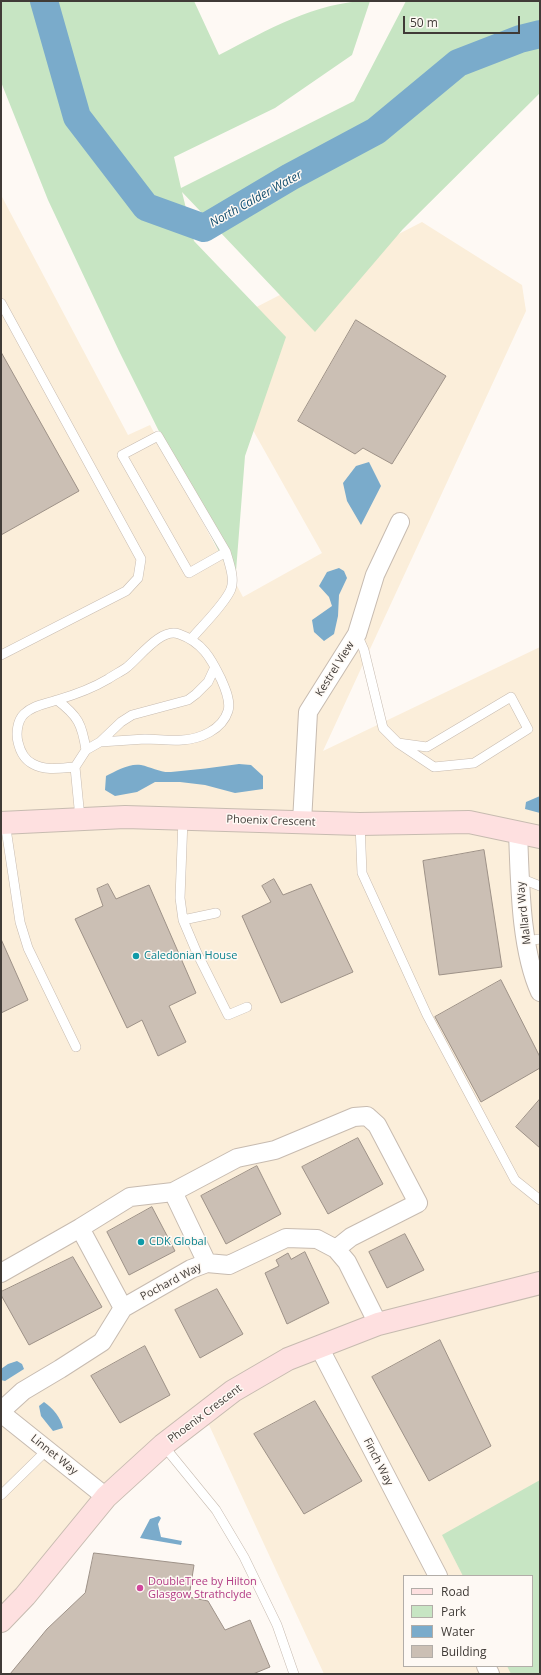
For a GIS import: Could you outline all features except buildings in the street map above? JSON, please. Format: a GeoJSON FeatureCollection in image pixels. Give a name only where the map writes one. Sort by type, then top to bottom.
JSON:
{"type":"FeatureCollection","features":[{"type":"Feature","properties":{"kind":"street","name":"Kestrel View"},"geometry":{"type":"LineString","coordinates":[[302,822],[308,712],[357,634],[375,575],[400,522]]}},
{"type":"Feature","properties":{"kind":"street","name":"Phoenix Crescent"},"geometry":{"type":"LineString","coordinates":[[3,822],[125,817],[360,824],[469,822],[540,837]]}},
{"type":"Feature","properties":{"kind":"street","name":"Mallard Way"},"geometry":{"type":"LineString","coordinates":[[518,832],[520,878],[533,940],[534,978],[540,992]]}},
{"type":"Feature","properties":{"kind":"street"},"geometry":{"type":"LineString","coordinates":[[1,1273],[80,1228],[130,1197],[172,1192],[237,1158],[275,1150],[354,1117],[367,1116],[377,1125],[418,1203],[351,1237],[336,1249]]}},
{"type":"Feature","properties":{"kind":"street"},"geometry":{"type":"LineString","coordinates":[[172,1192],[206,1263]]}},
{"type":"Feature","properties":{"kind":"street"},"geometry":{"type":"LineString","coordinates":[[80,1228],[123,1308]]}},
{"type":"Feature","properties":{"kind":"street","name":"Pochard Way"},"geometry":{"type":"LineString","coordinates":[[1,1412],[23,1391],[102,1342],[123,1308],[191,1269],[206,1263],[229,1265],[286,1238],[317,1239],[336,1249],[347,1262],[378,1324]]}},
{"type":"Feature","properties":{"kind":"street","name":"Phoenix Crescent"},"geometry":{"type":"LineString","coordinates":[[1,1620],[25,1596],[106,1497],[163,1445],[233,1391],[288,1359],[378,1324],[540,1283]]}},
{"type":"Feature","properties":{"kind":"street","name":"Finch Way"},"geometry":{"type":"LineString","coordinates":[[319,1347],[437,1575]]}},
{"type":"Feature","properties":{"kind":"street","name":"Linnet Way"},"geometry":{"type":"LineString","coordinates":[[1,1412],[106,1497]]}},
{"type":"Feature","properties":{"kind":"lane"},"geometry":{"type":"LineString","coordinates":[[1,303],[140,559],[138,578],[126,591],[1,655]]}},
{"type":"Feature","properties":{"kind":"lane"},"geometry":{"type":"LineString","coordinates":[[192,638],[220,605],[231,589],[231,573],[226,552],[158,436],[122,455],[189,573],[226,552]]}},
{"type":"Feature","properties":{"kind":"lane"},"geometry":{"type":"LineString","coordinates":[[75,767],[53,769],[39,767],[30,762],[20,751],[17,736],[18,725],[24,714],[41,704],[57,700],[98,685],[126,668],[161,636],[176,632],[192,638],[204,650],[215,667],[226,690],[228,711],[222,721],[207,734],[182,740],[146,739],[100,742]]}},
{"type":"Feature","properties":{"kind":"lane"},"geometry":{"type":"LineString","coordinates":[[357,634],[364,650],[383,728],[398,742],[434,767],[474,763],[528,729],[511,697],[428,747],[398,742]]}},
{"type":"Feature","properties":{"kind":"lane"},"geometry":{"type":"LineString","coordinates":[[80,818],[75,767],[86,750],[100,742],[121,722],[132,715],[188,700],[208,682],[215,667]]}},
{"type":"Feature","properties":{"kind":"lane"},"geometry":{"type":"LineString","coordinates":[[57,700],[72,711],[78,720],[83,731],[86,750]]}},
{"type":"Feature","properties":{"kind":"lane"},"geometry":{"type":"LineString","coordinates":[[183,819],[180,898],[182,920],[228,1015],[247,1007]]}},
{"type":"Feature","properties":{"kind":"lane"},"geometry":{"type":"LineString","coordinates":[[3,822],[20,922],[28,948],[76,1047]]}},
{"type":"Feature","properties":{"kind":"lane"},"geometry":{"type":"LineString","coordinates":[[360,824],[362,873],[427,1015],[516,1180],[540,1200]]}},
{"type":"Feature","properties":{"kind":"lane"},"geometry":{"type":"LineString","coordinates":[[520,878],[540,886]]}},
{"type":"Feature","properties":{"kind":"lane"},"geometry":{"type":"LineString","coordinates":[[182,920],[216,913]]}},
{"type":"Feature","properties":{"kind":"lane"},"geometry":{"type":"LineString","coordinates":[[163,1445],[216,1510],[244,1557],[277,1625],[294,1674]]}},
{"type":"Feature","properties":{"kind":"lane"},"geometry":{"type":"LineString","coordinates":[[1,1495],[47,1450]]}},
{"type":"Feature","properties":{"kind":"shaded area"},"geometry":{"type":"Polygon","coordinates":[[[1,195],[128,435],[150,425],[243,597],[322,553],[200,336],[422,222],[522,285],[526,311],[323,751],[540,647],[540,1674],[324,1674],[209,1425],[118,1473],[68,1547],[1,1604],[1,195]]]}},
{"type":"Feature","properties":{"kind":"green space"},"geometry":{"type":"Polygon","coordinates":[[[1,1],[194,1],[219,55],[273,27],[311,12],[350,2],[370,1],[352,55],[275,108],[174,157],[181,188],[354,101],[406,1],[540,1],[540,93],[403,229],[315,332],[182,192],[194,241],[286,337],[245,456],[235,584],[119,351],[48,200],[1,82],[1,1]]]}},
{"type":"Feature","properties":{"kind":"green space"},"geometry":{"type":"Polygon","coordinates":[[[540,1480],[540,1674],[511,1674],[508,1667],[533,1667],[533,1575],[462,1575],[442,1535],[540,1480]]]}},
{"type":"Feature","properties":{"kind":"water"},"geometry":{"type":"Polygon","coordinates":[[[369,462],[381,486],[361,525],[347,501],[343,483],[356,466],[369,462]]]}},
{"type":"Feature","properties":{"kind":"water"},"geometry":{"type":"Polygon","coordinates":[[[339,568],[344,571],[347,578],[339,595],[338,616],[334,634],[324,641],[314,632],[312,620],[332,606],[329,597],[319,586],[327,572],[339,568]]]}},
{"type":"Feature","properties":{"kind":"water"},"geometry":{"type":"Polygon","coordinates":[[[239,764],[251,765],[263,776],[263,789],[235,793],[205,785],[180,782],[155,782],[137,792],[115,796],[105,790],[106,776],[132,765],[141,765],[167,772],[239,764]]]}},
{"type":"Feature","properties":{"kind":"water"},"geometry":{"type":"Polygon","coordinates":[[[540,796],[540,813],[525,809],[526,802],[540,796]]]}},
{"type":"Feature","properties":{"kind":"water"},"geometry":{"type":"Polygon","coordinates":[[[17,1361],[22,1364],[24,1369],[5,1381],[1,1380],[1,1369],[8,1364],[17,1361]]]}},
{"type":"Feature","properties":{"kind":"water"},"geometry":{"type":"Polygon","coordinates":[[[44,1402],[56,1414],[63,1428],[53,1431],[41,1416],[39,1406],[44,1402]]]}},
{"type":"Feature","properties":{"kind":"water"},"geometry":{"type":"Polygon","coordinates":[[[159,1516],[161,1518],[158,1524],[161,1537],[182,1541],[181,1545],[140,1538],[150,1519],[159,1516]]]}},
{"type":"Feature","properties":{"kind":"waterway","name":"North Calder Water"},"geometry":{"type":"LineString","coordinates":[[44,1],[77,117],[146,207],[204,228],[290,177],[376,131],[458,63],[520,39],[540,34]]}},
{"type":"Feature","properties":{"kind":"place","name":"Caledonian House"},"geometry":{"type":"Point","coordinates":[136,956]}},
{"type":"Feature","properties":{"kind":"place","name":"CDK Global"},"geometry":{"type":"Point","coordinates":[141,1242]}},
{"type":"Feature","properties":{"kind":"place","name":"DoubleTree by Hilton Glasgow Strathclyde"},"geometry":{"type":"Point","coordinates":[140,1588]}}]}
